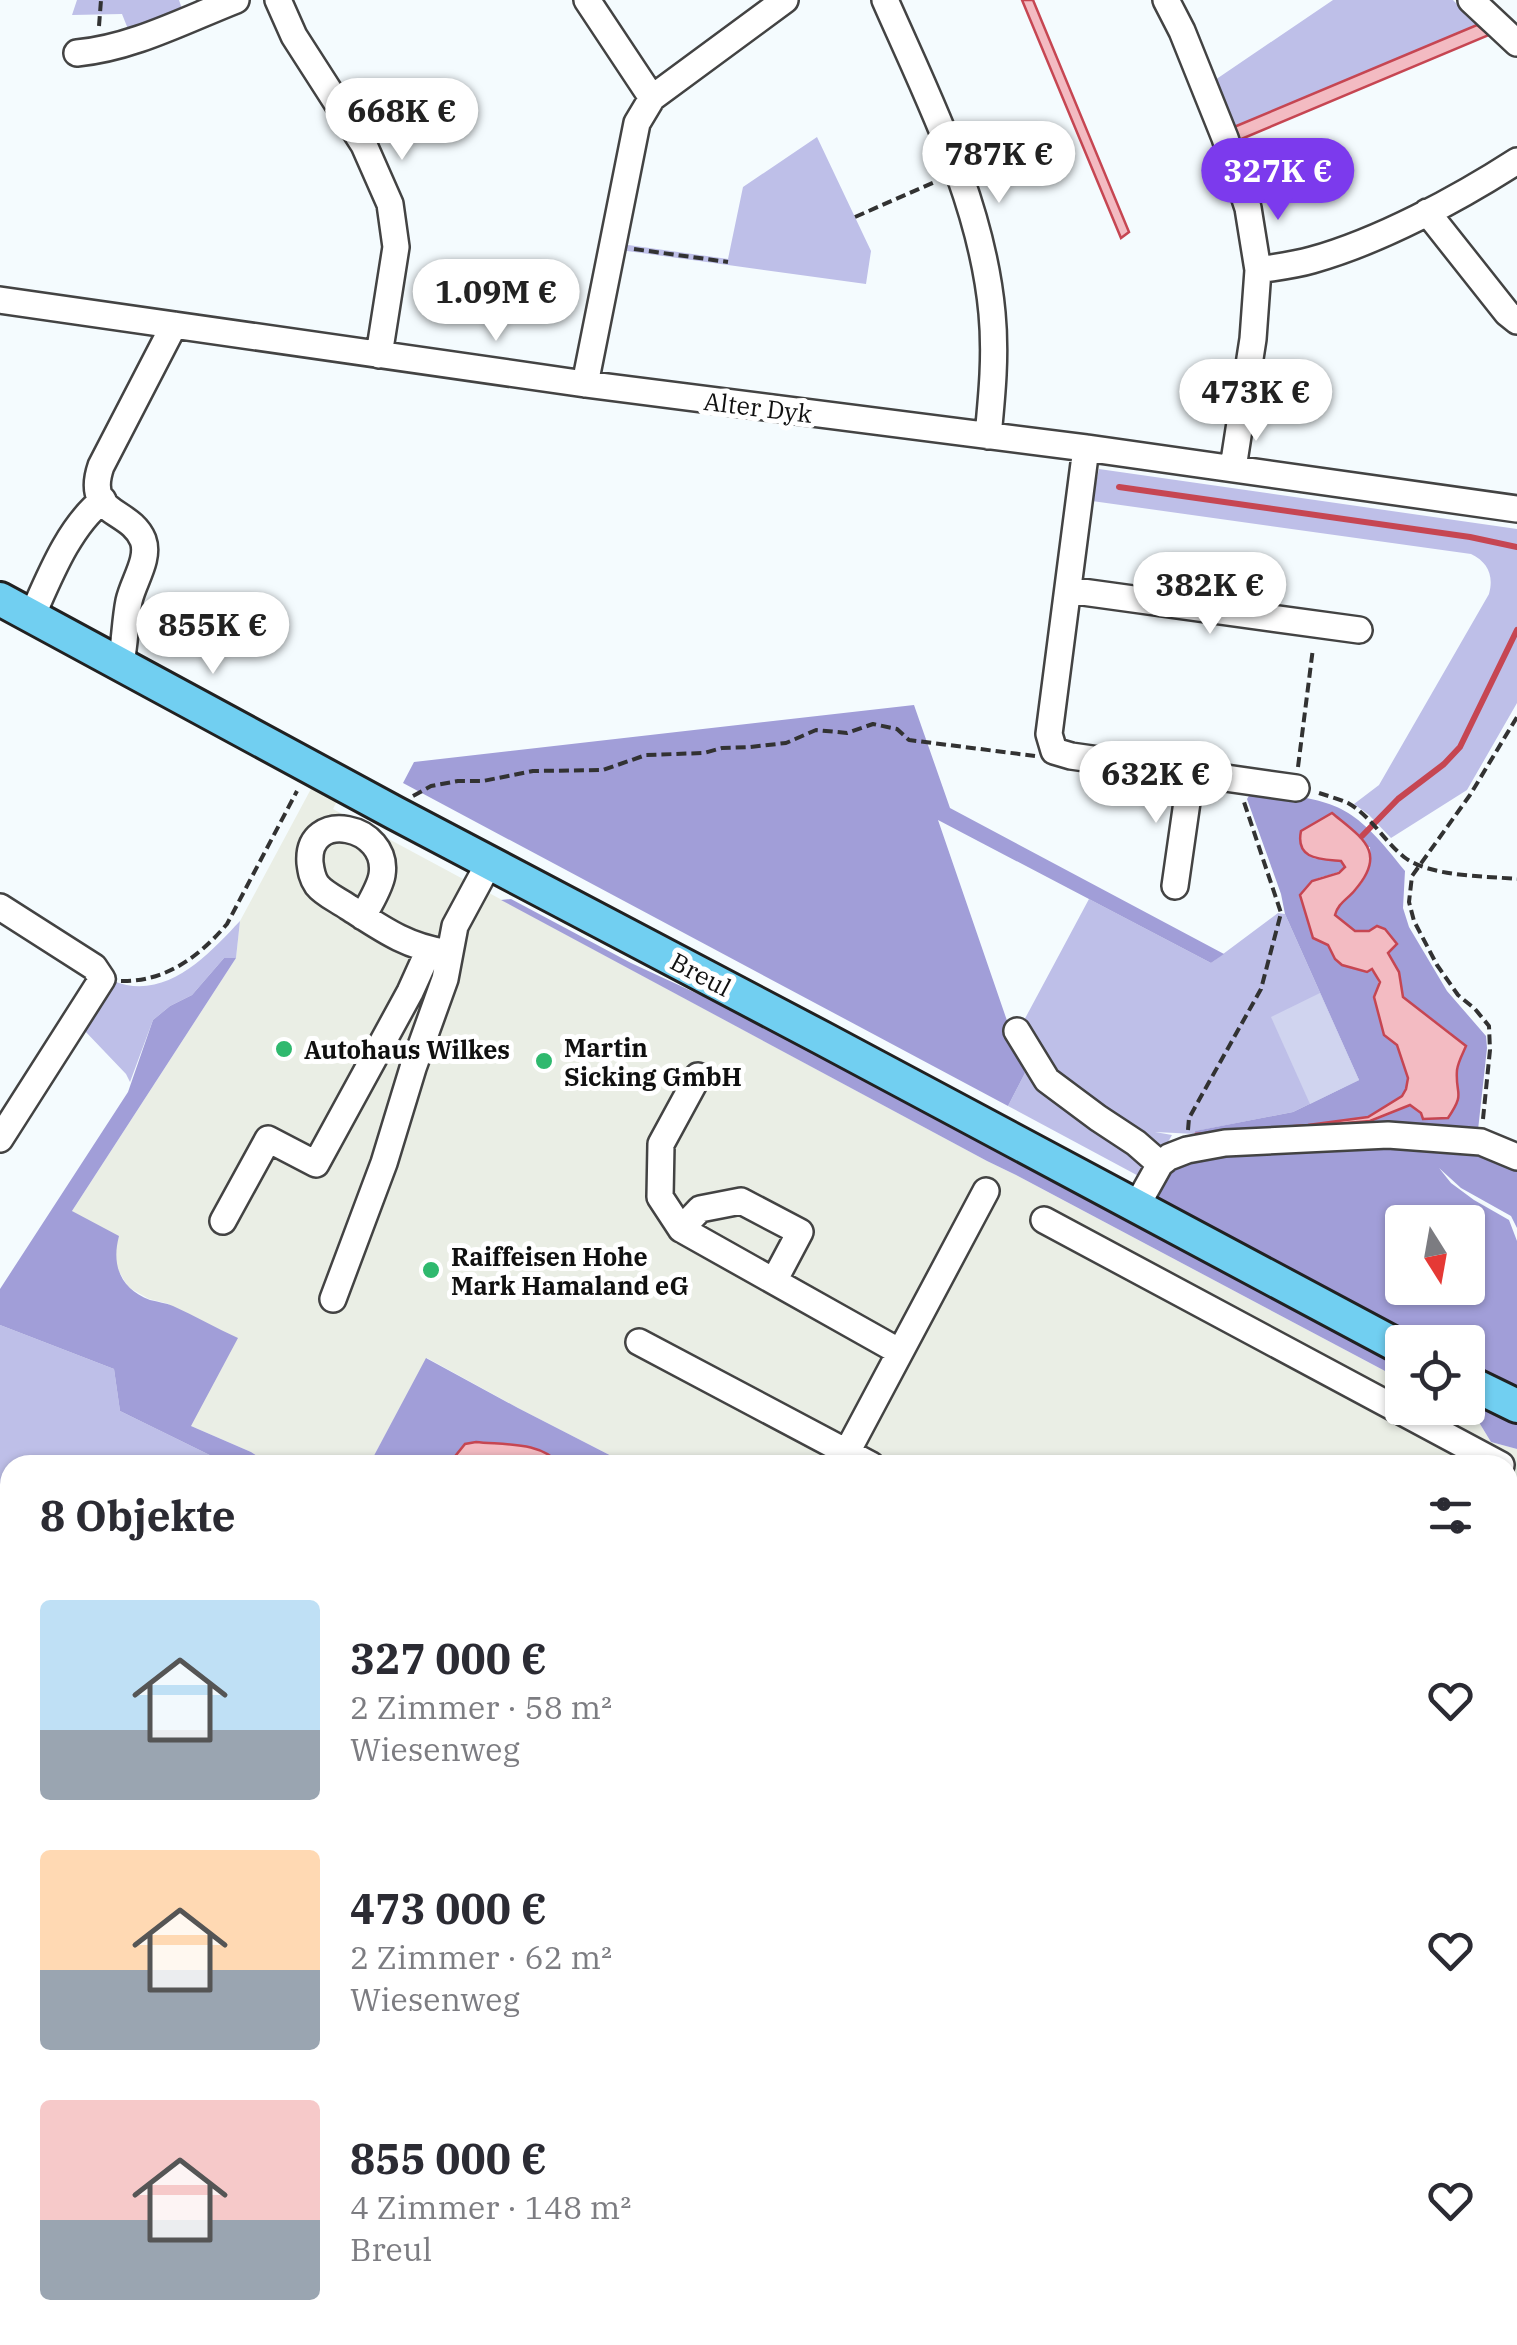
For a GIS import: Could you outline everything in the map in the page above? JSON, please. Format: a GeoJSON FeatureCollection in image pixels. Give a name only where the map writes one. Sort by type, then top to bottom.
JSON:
{"type":"FeatureCollection","features":[{"type":"Feature","properties":{"kind":"main road","name":"Breul"},"geometry":{"type":"LineString","coordinates":[[0,599],[1385,1339]]}},
{"type":"Feature","properties":{"kind":"main road"},"geometry":{"type":"LineString","coordinates":[[1485,1390],[1517,1406]]}},
{"type":"Feature","properties":{"kind":"street"},"geometry":{"type":"LineString","coordinates":[[77,52],[96,51],[148,34],[236,0]]}},
{"type":"Feature","properties":{"kind":"street"},"geometry":{"type":"LineString","coordinates":[[278,0],[294,36],[364,145],[390,204],[396,247],[379,354]]}},
{"type":"Feature","properties":{"kind":"street"},"geometry":{"type":"LineString","coordinates":[[587,0],[652,98]]}},
{"type":"Feature","properties":{"kind":"street"},"geometry":{"type":"LineString","coordinates":[[585,384],[637,123],[652,98],[785,0]]}},
{"type":"Feature","properties":{"kind":"street"},"geometry":{"type":"LineString","coordinates":[[885,0],[943,133],[973,216],[992,310],[995,368],[988,436]]}},
{"type":"Feature","properties":{"kind":"street"},"geometry":{"type":"LineString","coordinates":[[1166,0],[1225,138],[1248,208],[1258,270],[1253,339],[1233,468]]}},
{"type":"Feature","properties":{"kind":"street"},"geometry":{"type":"LineString","coordinates":[[1471,0],[1517,43]]}},
{"type":"Feature","properties":{"kind":"street"},"geometry":{"type":"LineString","coordinates":[[1258,270],[1312,260],[1364,240],[1478,186],[1517,161]]}},
{"type":"Feature","properties":{"kind":"street"},"geometry":{"type":"LineString","coordinates":[[1427,212],[1517,321]]}},
{"type":"Feature","properties":{"kind":"street","name":"Alter Dyk"},"geometry":{"type":"LineString","coordinates":[[0,300],[585,384],[1086,448],[1517,509]]}},
{"type":"Feature","properties":{"kind":"street"},"geometry":{"type":"LineString","coordinates":[[121,663],[129,600],[144,551],[140,535],[97,494],[96,480],[174,326]]}},
{"type":"Feature","properties":{"kind":"street"},"geometry":{"type":"LineString","coordinates":[[1086,448],[1049,734],[1054,750],[1071,756],[1296,788]]}},
{"type":"Feature","properties":{"kind":"street"},"geometry":{"type":"LineString","coordinates":[[32,616],[76,528],[102,500]]}},
{"type":"Feature","properties":{"kind":"street"},"geometry":{"type":"LineString","coordinates":[[1068,590],[1359,630]]}},
{"type":"Feature","properties":{"kind":"street"},"geometry":{"type":"LineString","coordinates":[[1176,886],[1191,774]]}},
{"type":"Feature","properties":{"kind":"street"},"geometry":{"type":"LineString","coordinates":[[223,1221],[268,1138],[316,1164],[410,992],[455,926],[488,863]]}},
{"type":"Feature","properties":{"kind":"street"},"geometry":{"type":"LineString","coordinates":[[0,907],[94,967],[102,979],[0,1139]]}},
{"type":"Feature","properties":{"kind":"street"},"geometry":{"type":"LineString","coordinates":[[363,917],[418,948],[439,951]]}},
{"type":"Feature","properties":{"kind":"street"},"geometry":{"type":"LineString","coordinates":[[333,1300],[384,1163],[444,979],[439,951]]}},
{"type":"Feature","properties":{"kind":"street"},"geometry":{"type":"LineString","coordinates":[[1018,1031],[1047,1080],[1136,1142],[1160,1164]]}},
{"type":"Feature","properties":{"kind":"street"},"geometry":{"type":"LineString","coordinates":[[698,1076],[662,1144],[660,1196],[681,1230],[900,1352]]}},
{"type":"Feature","properties":{"kind":"street"},"geometry":{"type":"LineString","coordinates":[[1136,1207],[1160,1164],[1177,1152],[1225,1143],[1388,1136],[1481,1142],[1517,1158]]}},
{"type":"Feature","properties":{"kind":"street"},"geometry":{"type":"LineString","coordinates":[[847,1452],[986,1191]]}},
{"type":"Feature","properties":{"kind":"street"},"geometry":{"type":"LineString","coordinates":[[681,1230],[700,1210],[741,1201],[800,1232],[774,1282]]}},
{"type":"Feature","properties":{"kind":"street"},"geometry":{"type":"LineString","coordinates":[[1044,1220],[1482,1455]]}},
{"type":"Feature","properties":{"kind":"street"},"geometry":{"type":"LineString","coordinates":[[639,1342],[853,1455]]}},
{"type":"Feature","properties":{"kind":"path"},"geometry":{"type":"LineString","coordinates":[[855,217],[958,172]]}},
{"type":"Feature","properties":{"kind":"path"},"geometry":{"type":"LineString","coordinates":[[613,246],[728,262]]}},
{"type":"Feature","properties":{"kind":"path"},"geometry":{"type":"LineString","coordinates":[[1316,624],[1296,788],[1348,803],[1364,814],[1404,857],[1420,866],[1517,880]]}},
{"type":"Feature","properties":{"kind":"path"},"geometry":{"type":"LineString","coordinates":[[1481,1142],[1489,1026],[1458,996],[1437,965],[1414,921],[1409,902],[1412,876],[1470,795],[1517,717]]}},
{"type":"Feature","properties":{"kind":"path"},"geometry":{"type":"LineString","coordinates":[[395,813],[414,794],[430,786],[533,772],[603,770],[646,755],[750,748],[786,742],[816,730],[847,733],[874,724],[896,729],[909,740],[1038,756],[1054,750]]}},
{"type":"Feature","properties":{"kind":"path"},"geometry":{"type":"LineString","coordinates":[[102,979],[126,982],[162,974],[181,967],[214,939],[227,924],[311,766]]}},
{"type":"Feature","properties":{"kind":"path"},"geometry":{"type":"LineString","coordinates":[[1187,1150],[1189,1118],[1261,989],[1281,913],[1236,780]]}},
{"type":"Feature","properties":{"kind":"shaded area"},"geometry":{"type":"Polygon","coordinates":[[[77,0],[179,0],[182,9],[128,29],[122,14],[72,15],[77,0]]]}},
{"type":"Feature","properties":{"kind":"shaded area"},"geometry":{"type":"Polygon","coordinates":[[[1022,0],[1033,0],[1129,232],[1121,238],[1022,0]]]}},
{"type":"Feature","properties":{"kind":"shaded area"},"geometry":{"type":"Polygon","coordinates":[[[1333,0],[1453,0],[1477,25],[1234,127],[1215,80],[1333,0]]]}},
{"type":"Feature","properties":{"kind":"shaded area"},"geometry":{"type":"Polygon","coordinates":[[[1477,25],[1489,35],[1239,140],[1234,127],[1477,25]]]}},
{"type":"Feature","properties":{"kind":"shaded area"},"geometry":{"type":"Polygon","coordinates":[[[817,137],[871,251],[866,284],[620,250],[621,244],[728,259],[743,187],[817,137]]]}},
{"type":"Feature","properties":{"kind":"shaded area"},"geometry":{"type":"Polygon","coordinates":[[[1099,469],[1517,529],[1517,703],[1467,790],[1391,838],[1354,804],[1379,785],[1489,594],[1490,576],[1482,561],[1471,554],[1092,501],[1099,469]]]}},
{"type":"Feature","properties":{"kind":"shaded area"},"geometry":{"type":"Polygon","coordinates":[[[914,705],[950,808],[1224,954],[1211,963],[938,820],[1025,1073],[1008,1106],[403,783],[414,762],[914,705]]]}},
{"type":"Feature","properties":{"kind":"shaded area"},"geometry":{"type":"Polygon","coordinates":[[[312,787],[337,801],[333,809],[1385,1371],[1385,1425],[1481,1425],[1491,1442],[1517,1449],[1517,1455],[610,1455],[427,1358],[374,1455],[256,1455],[191,1426],[169,1304],[149,1299],[128,1287],[117,1268],[115,1251],[72,1211],[236,958],[240,921],[312,787]]]}},
{"type":"Feature","properties":{"kind":"shaded area"},"geometry":{"type":"Polygon","coordinates":[[[1252,791],[1324,802],[1340,809],[1370,831],[1405,871],[1403,908],[1409,927],[1447,991],[1486,1036],[1478,1130],[1196,1136],[1370,1121],[1405,1105],[1421,1113],[1458,1077],[1451,1033],[1403,997],[1399,972],[1387,953],[1395,943],[1377,926],[1369,931],[1355,931],[1334,915],[1364,879],[1370,847],[1313,858],[1341,861],[1345,867],[1314,880],[1300,896],[1313,938],[1328,945],[1335,959],[1364,966],[1375,974],[1384,1035],[1397,1045],[1408,1078],[1406,1089],[1402,1096],[1369,1117],[1196,1134],[1195,1131],[1293,1112],[1359,1080],[1285,914],[1247,799],[1252,791]]]}},
{"type":"Feature","properties":{"kind":"shaded area"},"geometry":{"type":"Polygon","coordinates":[[[1332,813],[1361,838],[1370,856],[1365,877],[1335,915],[1355,931],[1369,931],[1377,926],[1385,929],[1397,944],[1388,953],[1399,972],[1403,997],[1466,1046],[1457,1070],[1457,1103],[1448,1118],[1423,1119],[1410,1105],[1370,1121],[1196,1136],[1368,1117],[1402,1096],[1406,1089],[1408,1078],[1397,1045],[1384,1035],[1374,997],[1380,982],[1372,969],[1367,972],[1342,965],[1328,945],[1313,938],[1300,895],[1312,881],[1339,873],[1345,867],[1341,861],[1311,856],[1300,841],[1301,831],[1332,813]]]}},
{"type":"Feature","properties":{"kind":"shaded area"},"geometry":{"type":"Polygon","coordinates":[[[511,899],[631,963],[750,1018],[1385,1356],[1385,1371],[987,1161],[501,900],[511,899]]]}},
{"type":"Feature","properties":{"kind":"shaded area"},"geometry":{"type":"Polygon","coordinates":[[[1089,899],[1211,963],[1278,913],[1285,914],[1359,1080],[1293,1112],[1196,1134],[1155,1132],[1172,1135],[1164,1149],[1144,1142],[1077,1099],[1021,1026],[1089,899]]]}},
{"type":"Feature","properties":{"kind":"shaded area"},"geometry":{"type":"Polygon","coordinates":[[[240,921],[236,958],[224,958],[192,995],[153,1020],[130,1082],[83,1029],[113,981],[132,986],[168,980],[200,960],[240,921]]]}},
{"type":"Feature","properties":{"kind":"shaded area"},"geometry":{"type":"Polygon","coordinates":[[[224,958],[236,958],[72,1211],[119,1236],[118,1267],[132,1290],[238,1338],[191,1426],[256,1455],[210,1455],[120,1411],[114,1369],[0,1325],[0,1289],[128,1092],[153,1020],[192,995],[224,958]]]}},
{"type":"Feature","properties":{"kind":"shaded area"},"geometry":{"type":"Polygon","coordinates":[[[1320,993],[1359,1080],[1310,1104],[1271,1017],[1320,993]]]}},
{"type":"Feature","properties":{"kind":"shaded area"},"geometry":{"type":"Polygon","coordinates":[[[1025,1073],[1133,1146],[1146,1169],[1146,1180],[1008,1106],[1025,1073]]]}},
{"type":"Feature","properties":{"kind":"shaded area"},"geometry":{"type":"Polygon","coordinates":[[[1436,1143],[1517,1164],[1517,1228],[1511,1216],[1461,1188],[1439,1168],[1451,1183],[1483,1205],[1385,1205],[1385,1305],[1485,1305],[1485,1206],[1509,1220],[1517,1241],[1517,1388],[1485,1373],[1485,1325],[1391,1325],[1155,1201],[1155,1184],[1179,1158],[1436,1143]]]}},
{"type":"Feature","properties":{"kind":"shaded area"},"geometry":{"type":"Polygon","coordinates":[[[0,1325],[114,1369],[120,1411],[210,1455],[0,1455],[0,1325]]]}},
{"type":"Feature","properties":{"kind":"shaded area"},"geometry":{"type":"Polygon","coordinates":[[[426,1358],[610,1455],[529,1455],[465,1445],[456,1455],[374,1455],[426,1358]]]}},
{"type":"Feature","properties":{"kind":"shaded area"},"geometry":{"type":"Polygon","coordinates":[[[1485,1406],[1517,1421],[1517,1449],[1491,1442],[1481,1425],[1485,1425],[1485,1406]]]}},
{"type":"Feature","properties":{"kind":"shaded area"},"geometry":{"type":"Polygon","coordinates":[[[465,1444],[510,1444],[548,1455],[456,1455],[465,1444]]]}},
{"type":"Feature","properties":{"kind":"waterway"},"geometry":{"type":"LineString","coordinates":[[1119,487],[1517,547]]}},
{"type":"Feature","properties":{"kind":"waterway"},"geometry":{"type":"LineString","coordinates":[[1362,836],[1398,799],[1460,747],[1517,630]]}},
{"type":"Feature","properties":{"kind":"place","name":"Autohaus Wilkes"},"geometry":{"type":"Point","coordinates":[284,1049]}},
{"type":"Feature","properties":{"kind":"place","name":"Martin Sicking GmbH"},"geometry":{"type":"Point","coordinates":[544,1061]}},
{"type":"Feature","properties":{"kind":"place","name":"Raiffeisen Hohe Mark Hamaland eG"},"geometry":{"type":"Point","coordinates":[431,1270]}}]}
